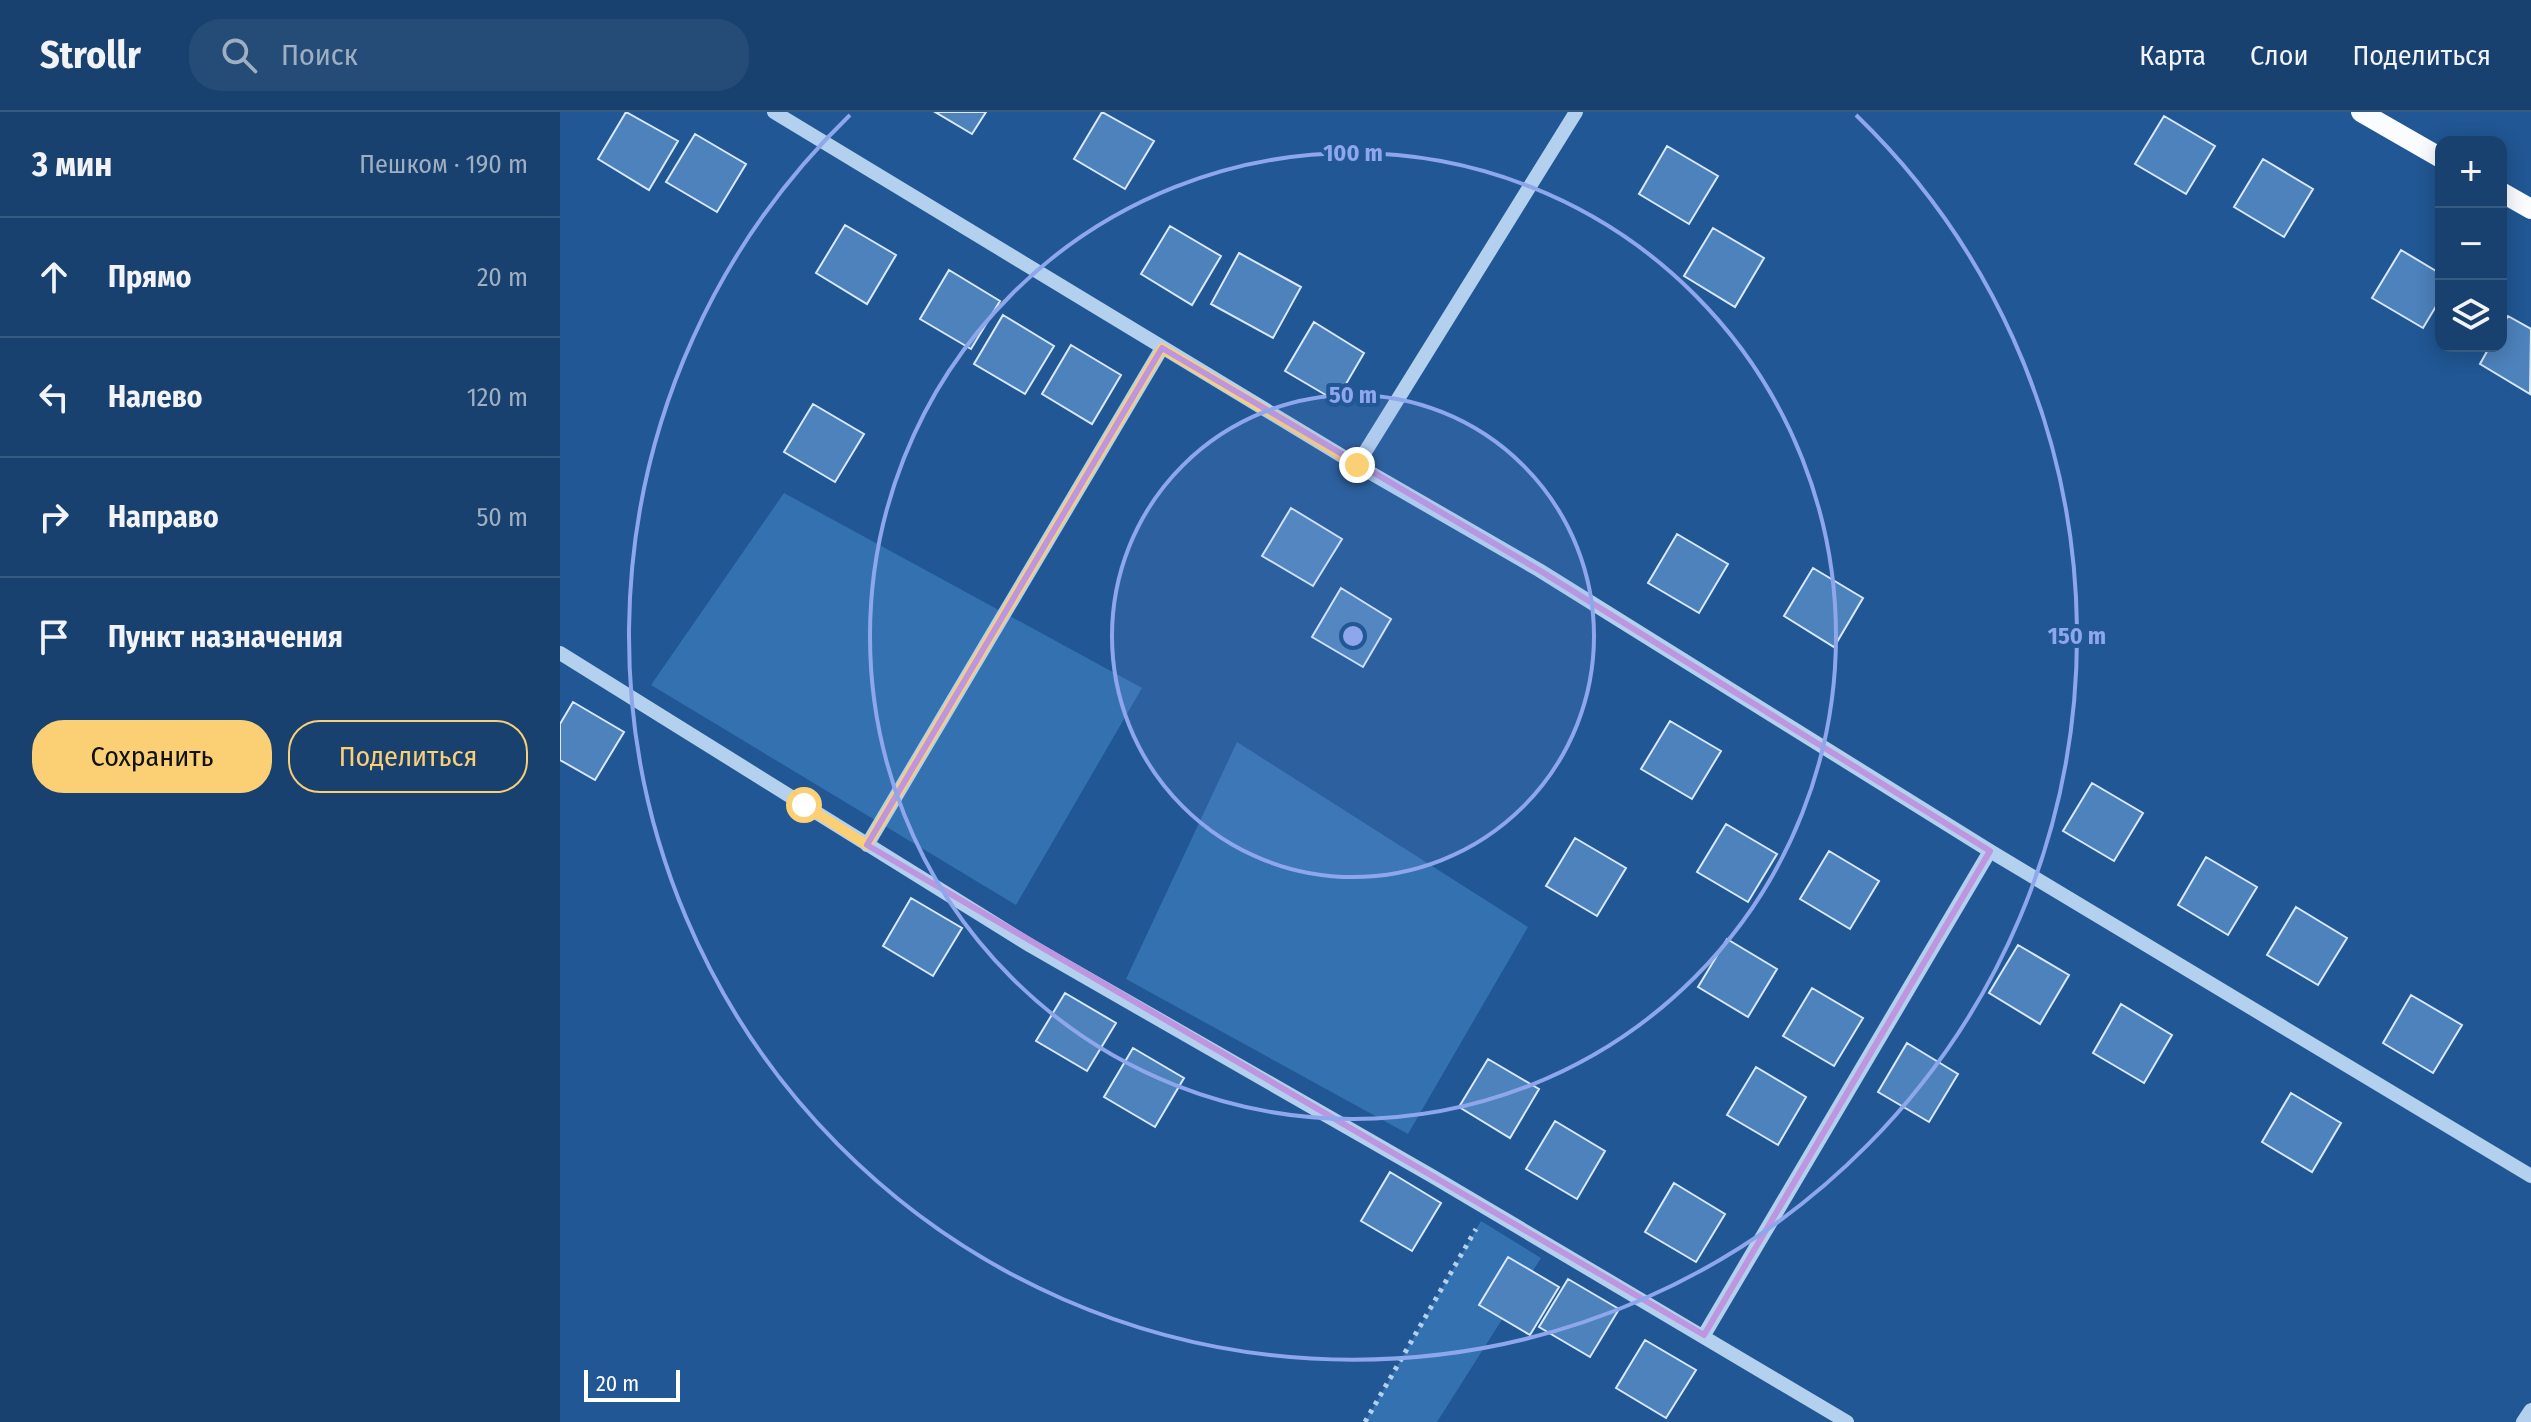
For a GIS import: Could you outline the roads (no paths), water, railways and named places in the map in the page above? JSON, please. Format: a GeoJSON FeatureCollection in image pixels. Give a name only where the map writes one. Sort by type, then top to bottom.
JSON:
{"type":"FeatureCollection","features":[{"type":"Feature","properties":{"kind":"main road"},"geometry":{"type":"LineString","coordinates":[[2361,112],[2435,155]]}},
{"type":"Feature","properties":{"kind":"main road"},"geometry":{"type":"LineString","coordinates":[[2507,195],[2531,209]]}},
{"type":"Feature","properties":{"kind":"street"},"geometry":{"type":"LineString","coordinates":[[774,112],[1357,465],[1539,570],[1990,851],[2531,1176]]}},
{"type":"Feature","properties":{"kind":"street"},"geometry":{"type":"LineString","coordinates":[[1357,465],[1576,112]]}},
{"type":"Feature","properties":{"kind":"street"},"geometry":{"type":"LineString","coordinates":[[867,845],[1162,348]]}},
{"type":"Feature","properties":{"kind":"street"},"geometry":{"type":"LineString","coordinates":[[560,653],[1031,946],[1432,1176],[1847,1422]]}},
{"type":"Feature","properties":{"kind":"street"},"geometry":{"type":"LineString","coordinates":[[1704,1335],[1990,851]]}},
{"type":"Feature","properties":{"kind":"street"},"geometry":{"type":"LineString","coordinates":[[2523,1422],[2531,1410]]}}]}
